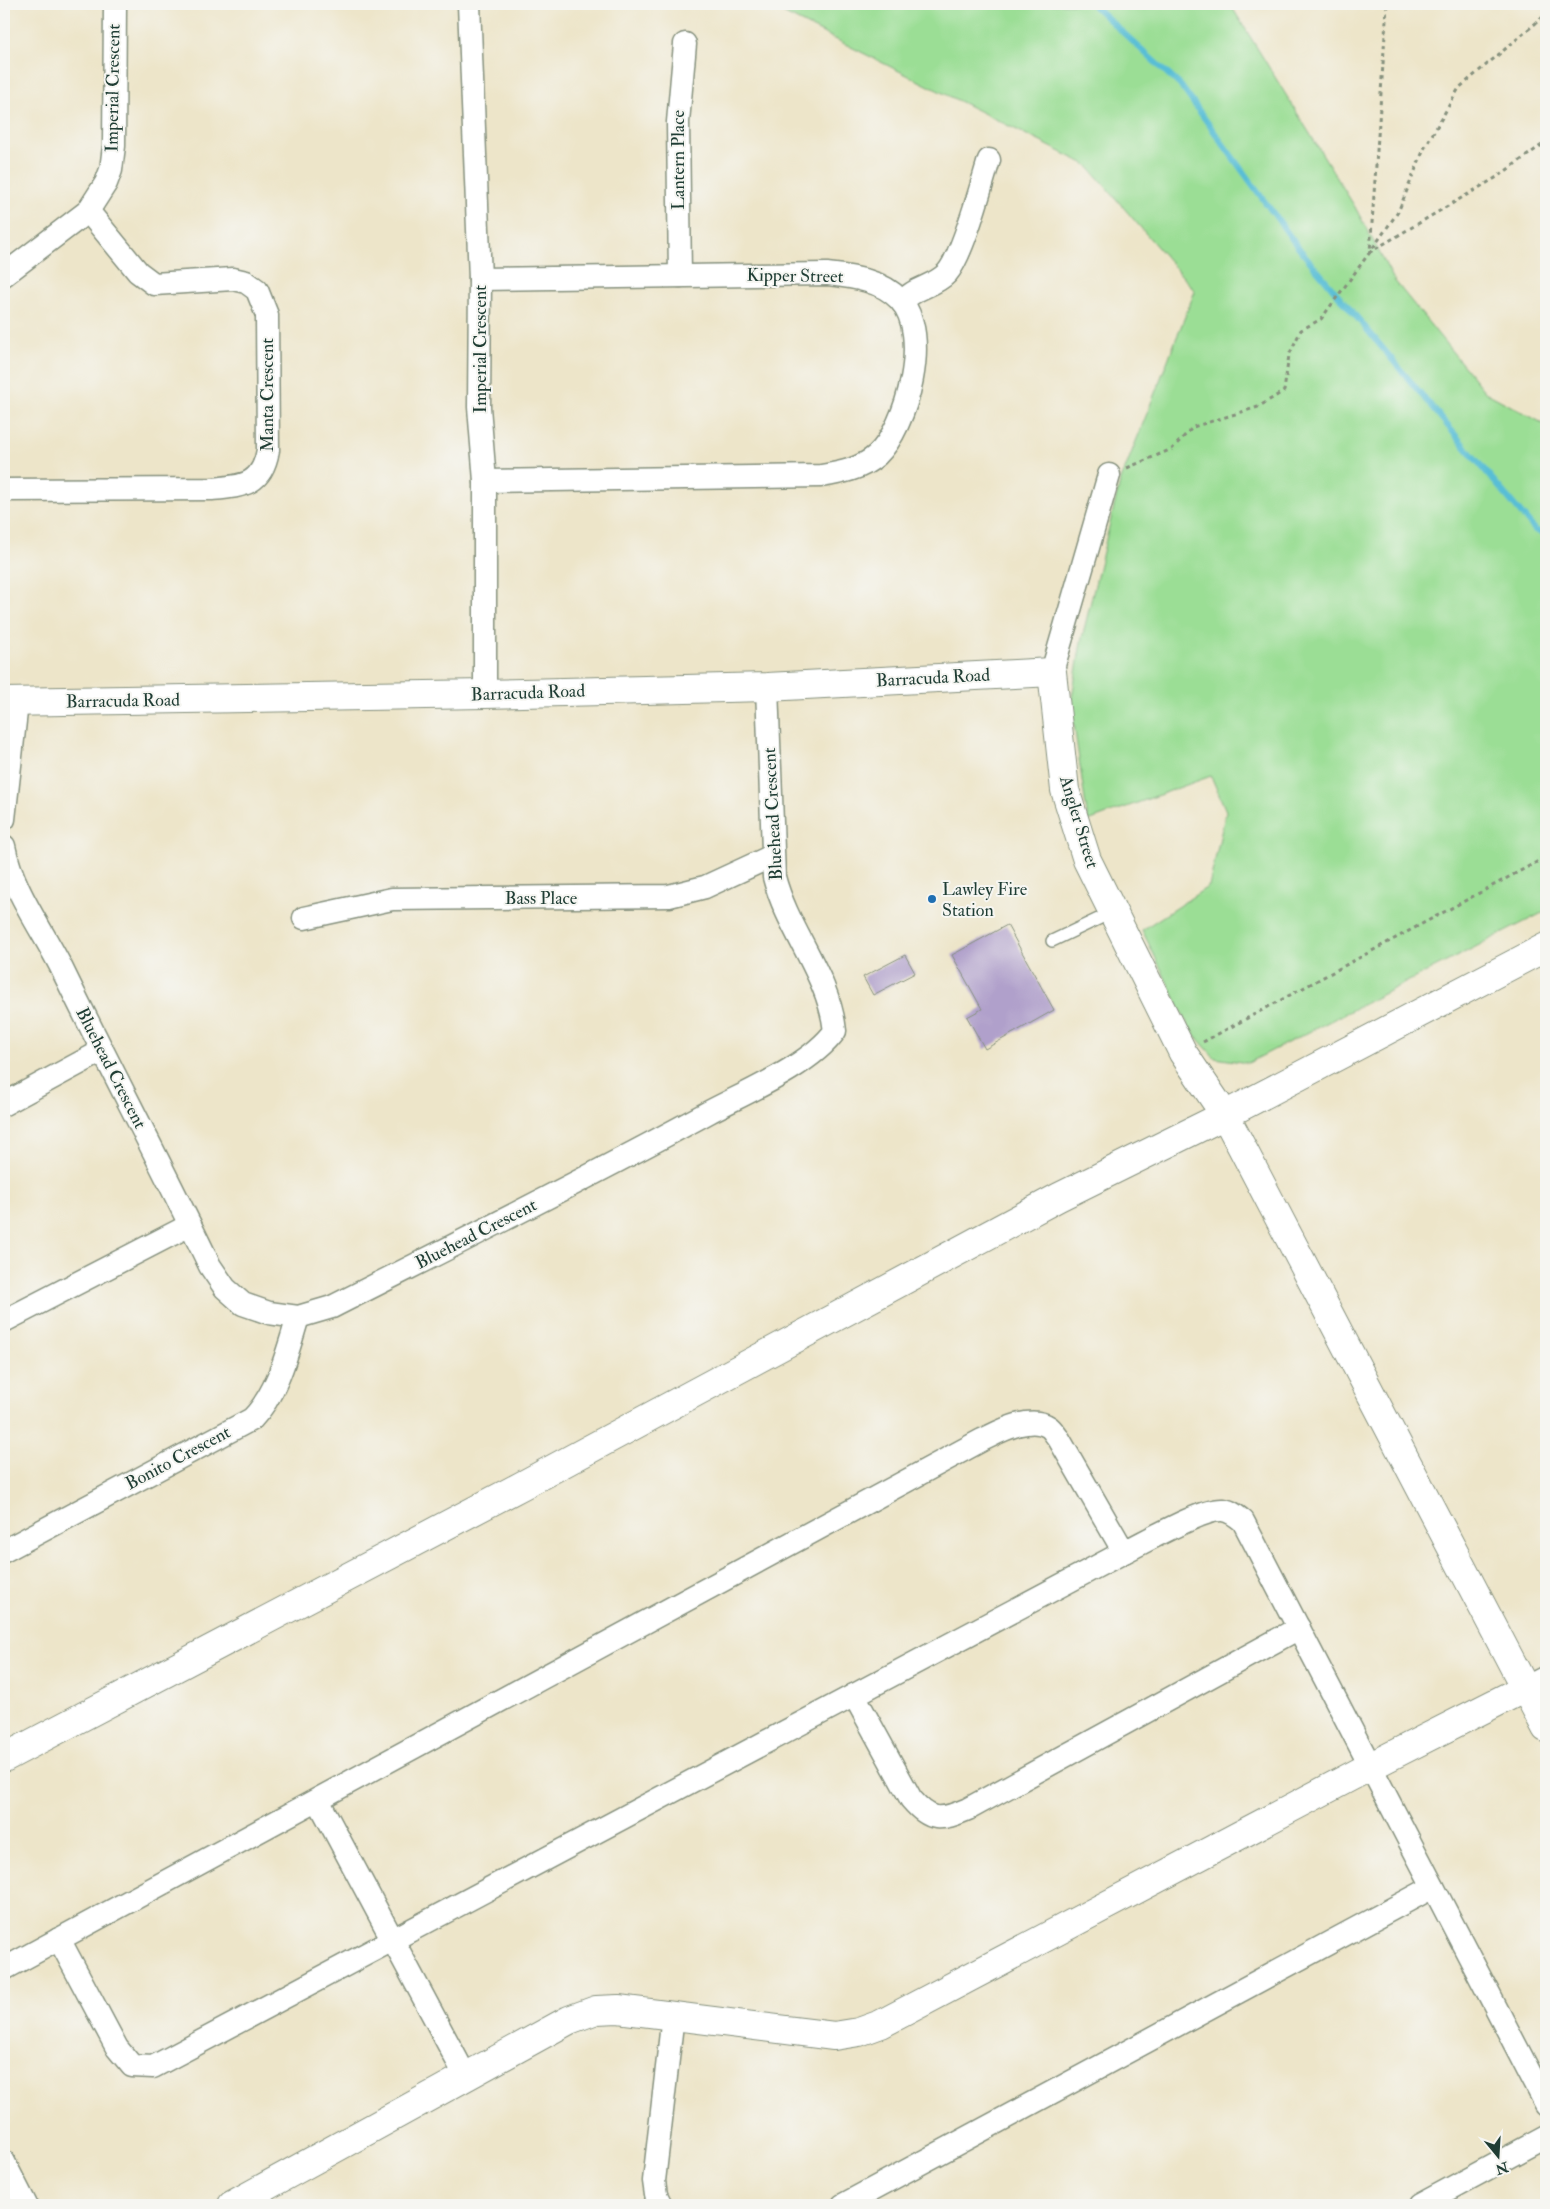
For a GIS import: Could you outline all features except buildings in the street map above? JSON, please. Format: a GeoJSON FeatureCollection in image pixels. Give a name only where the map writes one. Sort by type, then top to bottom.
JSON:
{"type":"FeatureCollection","features":[{"type":"Feature","properties":{"kind":"street","name":"Imperial Crescent"},"geometry":{"type":"LineString","coordinates":[[4,275],[88,211],[106,183],[111,170],[114,146],[114,4]]}},
{"type":"Feature","properties":{"kind":"street","name":"Imperial Crescent"},"geometry":{"type":"LineString","coordinates":[[469,4],[480,279],[479,407],[485,481],[485,694]]}},
{"type":"Feature","properties":{"kind":"street","name":"Lantern Place"},"geometry":{"type":"LineString","coordinates":[[680,276],[678,122],[685,44]]}},
{"type":"Feature","properties":{"kind":"street"},"geometry":{"type":"LineString","coordinates":[[485,481],[821,476],[855,468],[876,456],[885,446],[905,405],[916,356],[914,334],[902,302],[912,292],[935,283],[948,272],[958,253],[989,160]]}},
{"type":"Feature","properties":{"kind":"street","name":"Manta Crescent"},"geometry":{"type":"LineString","coordinates":[[4,490],[212,489],[236,486],[252,481],[265,466],[268,450],[267,315],[256,290],[246,282],[234,279],[154,284],[138,272],[88,211]]}},
{"type":"Feature","properties":{"kind":"street","name":"Kipper Street"},"geometry":{"type":"LineString","coordinates":[[480,279],[827,274],[853,277],[878,285],[902,302]]}},
{"type":"Feature","properties":{"kind":"street","name":"Angler Street"},"geometry":{"type":"LineString","coordinates":[[1109,475],[1052,672],[1066,790],[1088,860],[1183,1053],[1225,1115],[1536,1682],[1546,1728]]}},
{"type":"Feature","properties":{"kind":"street","name":"Barracuda Road"},"geometry":{"type":"LineString","coordinates":[[10,703],[485,694],[767,686],[1052,672]]}},
{"type":"Feature","properties":{"kind":"street","name":"Bluehead Crescent"},"geometry":{"type":"LineString","coordinates":[[4,846],[12,876],[52,951],[210,1266],[225,1288],[243,1304],[269,1313],[298,1317],[332,1307],[614,1164],[793,1066],[826,1044],[835,1031],[833,1009],[780,900],[774,877],[767,686]]}},
{"type":"Feature","properties":{"kind":"street"},"geometry":{"type":"LineString","coordinates":[[4,818],[10,703]]}},
{"type":"Feature","properties":{"kind":"street","name":"Bass Place"},"geometry":{"type":"LineString","coordinates":[[304,918],[392,899],[669,896],[705,887],[772,856]]}},
{"type":"Feature","properties":{"kind":"street"},"geometry":{"type":"LineString","coordinates":[[4,1758],[547,1472],[1059,1197],[1225,1115],[1546,947]]}},
{"type":"Feature","properties":{"kind":"street"},"geometry":{"type":"LineString","coordinates":[[4,1104],[102,1051]]}},
{"type":"Feature","properties":{"kind":"street"},"geometry":{"type":"LineString","coordinates":[[4,1321],[190,1225]]}},
{"type":"Feature","properties":{"kind":"street","name":"Bonito Crescent"},"geometry":{"type":"LineString","coordinates":[[4,1550],[252,1419],[265,1406],[276,1382],[298,1317]]}},
{"type":"Feature","properties":{"kind":"street"},"geometry":{"type":"LineString","coordinates":[[4,1969],[982,1440],[1016,1426],[1040,1424],[1048,1427],[1060,1439],[1124,1552]]}},
{"type":"Feature","properties":{"kind":"street"},"geometry":{"type":"LineString","coordinates":[[59,1939],[117,2048],[132,2066],[153,2067],[1124,1552],[1203,1515],[1220,1510],[1231,1512],[1243,1521],[1546,2104]]}},
{"type":"Feature","properties":{"kind":"street"},"geometry":{"type":"LineString","coordinates":[[854,1695],[911,1799],[922,1812],[935,1819],[952,1816],[968,1809],[1299,1628]]}},
{"type":"Feature","properties":{"kind":"street"},"geometry":{"type":"LineString","coordinates":[[232,2205],[569,2020],[596,2010],[618,2009],[673,2015],[834,2036],[859,2032],[881,2024],[1371,1766],[1536,1682]]}},
{"type":"Feature","properties":{"kind":"street"},"geometry":{"type":"LineString","coordinates":[[318,1800],[466,2077]]}},
{"type":"Feature","properties":{"kind":"street"},"geometry":{"type":"LineString","coordinates":[[843,2205],[1433,1886]]}},
{"type":"Feature","properties":{"kind":"street"},"geometry":{"type":"LineString","coordinates":[[661,2205],[656,2195],[654,2180],[673,2015]]}},
{"type":"Feature","properties":{"kind":"street"},"geometry":{"type":"LineString","coordinates":[[1420,2205],[1546,2137]]}},
{"type":"Feature","properties":{"kind":"street"},"geometry":{"type":"LineString","coordinates":[[4,2162],[26,2205]]}},
{"type":"Feature","properties":{"kind":"lane"},"geometry":{"type":"LineString","coordinates":[[1052,941],[1113,912]]}},
{"type":"Feature","properties":{"kind":"path"},"geometry":{"type":"LineString","coordinates":[[1370,252],[1388,6],[1390,4]]}},
{"type":"Feature","properties":{"kind":"path"},"geometry":{"type":"LineString","coordinates":[[1109,475],[1172,448],[1193,428],[1258,407],[1284,391],[1289,356],[1301,330],[1321,319],[1398,212],[1424,149],[1459,88],[1543,16]]}},
{"type":"Feature","properties":{"kind":"path"},"geometry":{"type":"LineString","coordinates":[[1370,252],[1497,177],[1546,142]]}},
{"type":"Feature","properties":{"kind":"path"},"geometry":{"type":"LineString","coordinates":[[1183,1053],[1546,857]]}},
{"type":"Feature","properties":{"kind":"green space"},"geometry":{"type":"Polygon","coordinates":[[[765,4],[1230,4],[1355,207],[1394,280],[1485,392],[1546,425],[1546,911],[1248,1063],[1215,1058],[1191,1031],[1142,930],[1209,886],[1226,811],[1211,776],[1088,821],[1071,704],[1081,642],[1120,482],[1195,291],[1087,165],[765,4]]]}},
{"type":"Feature","properties":{"kind":"waterway"},"geometry":{"type":"LineString","coordinates":[[1092,4],[1181,86],[1297,246],[1535,530],[1546,535]]}},
{"type":"Feature","properties":{"kind":"place","name":"Lawley Fire Station"},"geometry":{"type":"Point","coordinates":[932,899]}}]}
